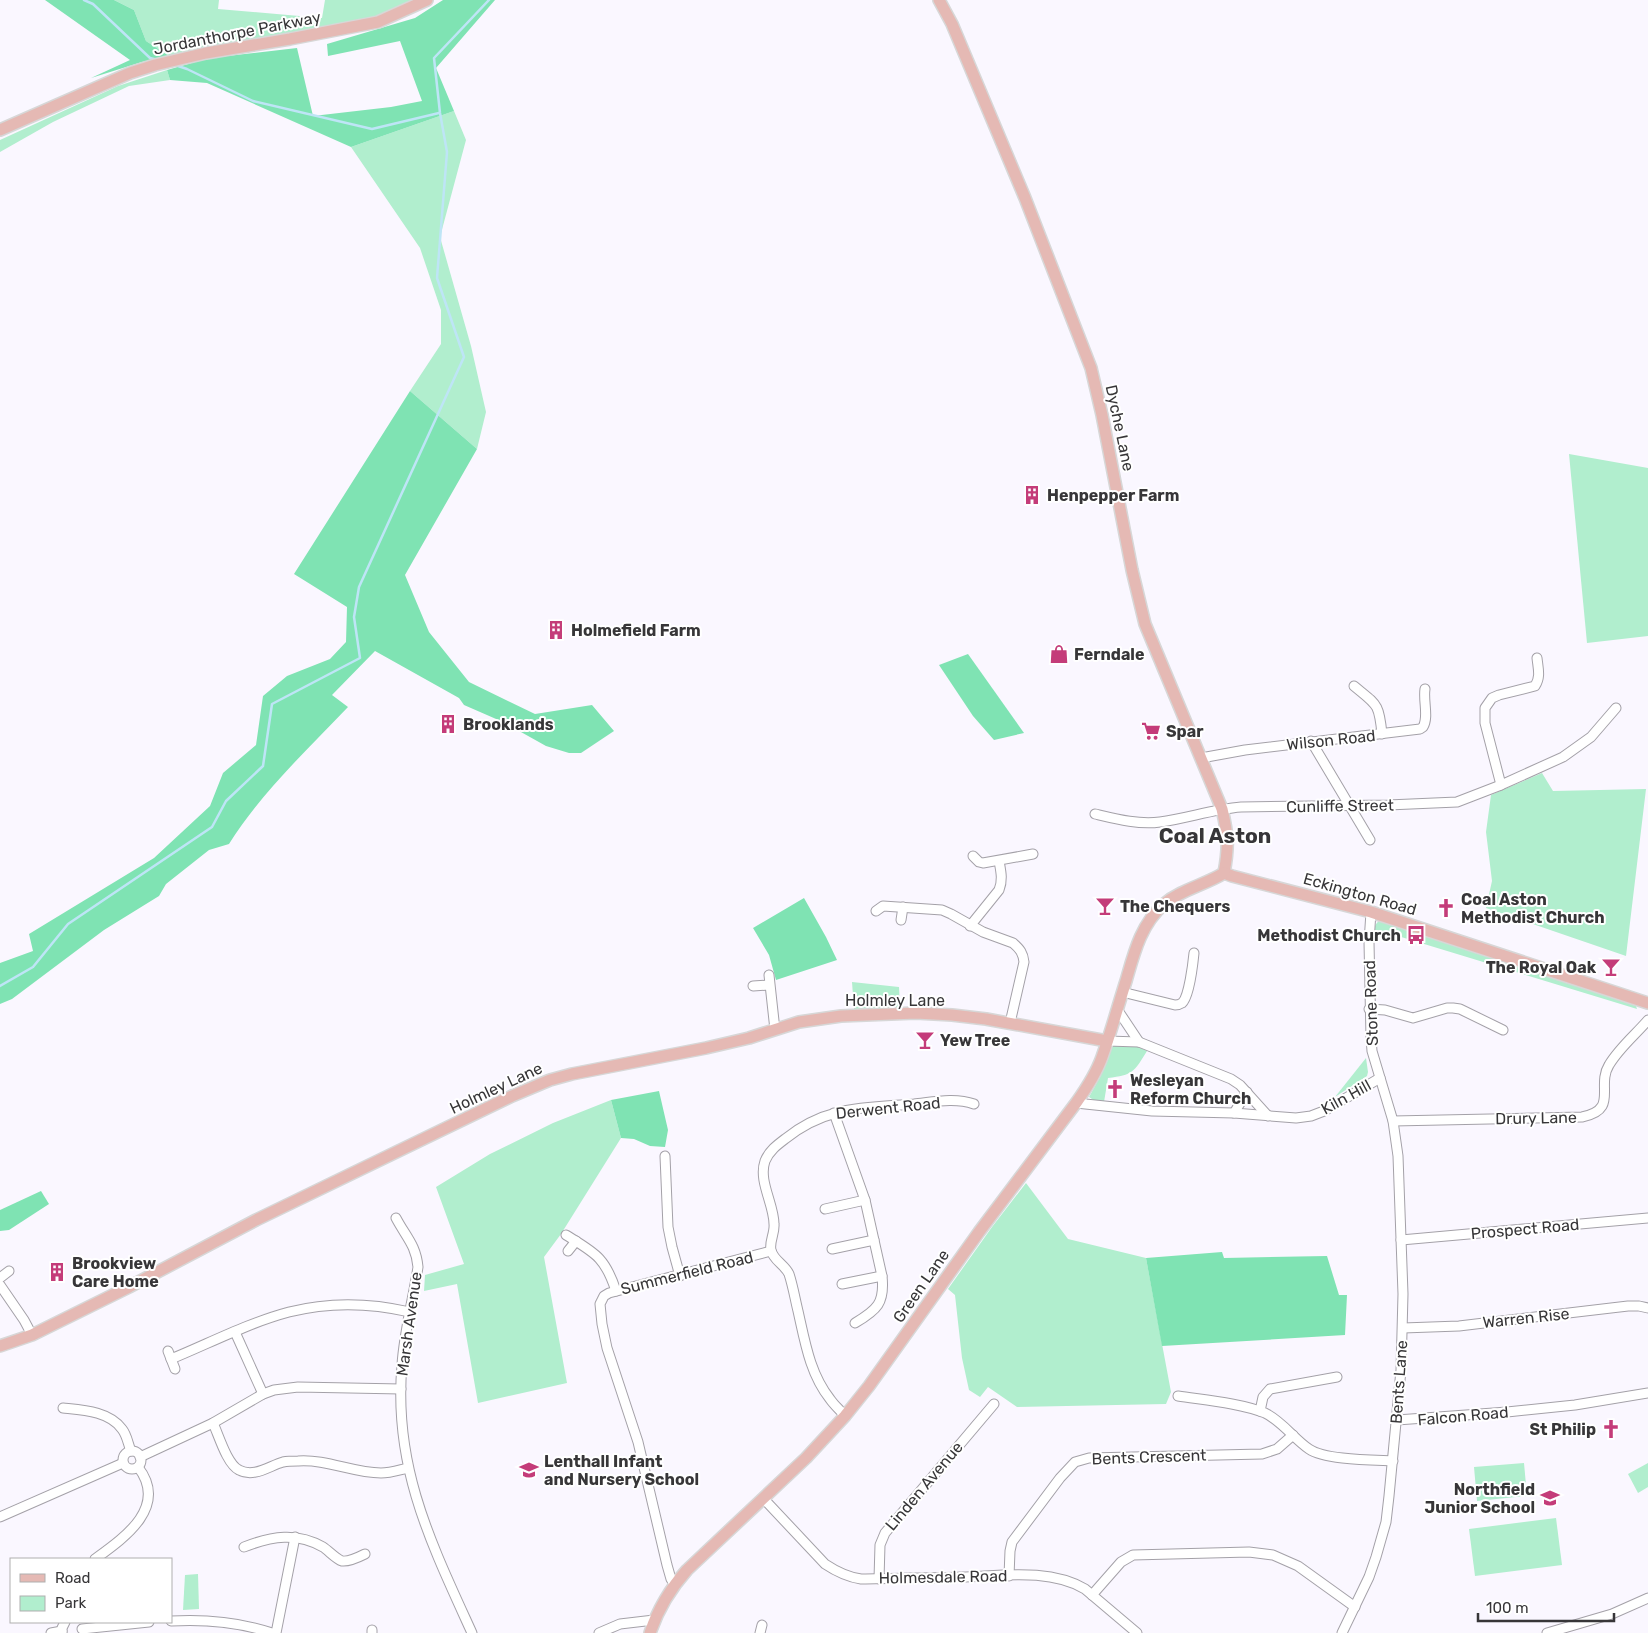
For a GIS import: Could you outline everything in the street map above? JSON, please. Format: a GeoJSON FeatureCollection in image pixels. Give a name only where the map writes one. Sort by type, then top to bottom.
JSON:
{"type":"FeatureCollection","features":[{"type":"Feature","properties":{"kind":"main road","name":"Jordanthorpe Parkway"},"geometry":{"type":"LineString","coordinates":[[0,130],[130,73],[155,65],[241,46],[290,39],[378,22],[427,0]]}},
{"type":"Feature","properties":{"kind":"main road","name":"Dyche Lane"},"geometry":{"type":"LineString","coordinates":[[939,0],[962,49],[1025,198],[1091,368],[1132,570],[1145,624],[1222,809],[1227,831],[1228,852],[1224,872]]}},
{"type":"Feature","properties":{"kind":"main road","name":"Eckington Road"},"geometry":{"type":"LineString","coordinates":[[1224,872],[1232,876],[1371,912],[1648,1002]]}},
{"type":"Feature","properties":{"kind":"main road","name":"Green Lane"},"geometry":{"type":"LineString","coordinates":[[650,1633],[654,1620],[674,1584],[829,1435],[875,1379],[979,1232],[1076,1103],[1094,1074],[1107,1041],[1139,940],[1155,913],[1171,898],[1194,886],[1214,879],[1224,872]]}},
{"type":"Feature","properties":{"kind":"main road","name":"Holmley Lane"},"geometry":{"type":"LineString","coordinates":[[0,1346],[32,1335],[129,1287],[256,1220],[534,1086],[572,1074],[706,1048],[811,1020],[876,1013],[916,1012],[986,1019],[1107,1041]]}},
{"type":"Feature","properties":{"kind":"street"},"geometry":{"type":"LineString","coordinates":[[1501,785],[1485,723],[1485,708],[1492,698],[1498,695],[1535,686],[1540,675],[1537,658]]}},
{"type":"Feature","properties":{"kind":"street"},"geometry":{"type":"LineString","coordinates":[[1354,685],[1373,701],[1378,708],[1382,734]]}},
{"type":"Feature","properties":{"kind":"street","name":"Wilson Road"},"geometry":{"type":"LineString","coordinates":[[1200,758],[1310,741],[1414,731],[1423,727],[1426,721],[1425,689]]}},
{"type":"Feature","properties":{"kind":"street","name":"Cunliffe Street"},"geometry":{"type":"LineString","coordinates":[[1095,814],[1122,817],[1143,823],[1160,822],[1222,809],[1458,802],[1548,764],[1577,748],[1591,737],[1616,708]]}},
{"type":"Feature","properties":{"kind":"street"},"geometry":{"type":"LineString","coordinates":[[1310,741],[1370,840]]}},
{"type":"Feature","properties":{"kind":"street"},"geometry":{"type":"LineString","coordinates":[[973,856],[979,862],[999,861],[1034,854]]}},
{"type":"Feature","properties":{"kind":"street"},"geometry":{"type":"LineString","coordinates":[[970,926],[999,890],[1002,876],[999,861]]}},
{"type":"Feature","properties":{"kind":"street"},"geometry":{"type":"LineString","coordinates":[[876,911],[883,906],[942,910],[970,926],[1013,943],[1019,948],[1024,962],[1010,1023]]}},
{"type":"Feature","properties":{"kind":"street"},"geometry":{"type":"LineString","coordinates":[[901,920],[902,908]]}},
{"type":"Feature","properties":{"kind":"street","name":"Stone Road"},"geometry":{"type":"LineString","coordinates":[[1371,912],[1368,942],[1372,1051],[1393,1121]]}},
{"type":"Feature","properties":{"kind":"street"},"geometry":{"type":"LineString","coordinates":[[1122,992],[1174,1005],[1182,1003],[1190,981],[1194,953]]}},
{"type":"Feature","properties":{"kind":"street"},"geometry":{"type":"LineString","coordinates":[[769,975],[775,1030]]}},
{"type":"Feature","properties":{"kind":"street"},"geometry":{"type":"LineString","coordinates":[[753,986],[769,985]]}},
{"type":"Feature","properties":{"kind":"street"},"geometry":{"type":"LineString","coordinates":[[1369,1009],[1385,1010],[1413,1018],[1453,1008],[1460,1009],[1486,1027],[1502,1030]]}},
{"type":"Feature","properties":{"kind":"street"},"geometry":{"type":"LineString","coordinates":[[1117,1009],[1139,1042]]}},
{"type":"Feature","properties":{"kind":"street","name":"Drury Lane"},"geometry":{"type":"LineString","coordinates":[[1393,1121],[1591,1116],[1599,1112],[1603,1105],[1605,1098],[1605,1075],[1610,1063],[1648,1020]]}},
{"type":"Feature","properties":{"kind":"street"},"geometry":{"type":"LineString","coordinates":[[1107,1041],[1139,1042],[1225,1076],[1240,1085],[1268,1116]]}},
{"type":"Feature","properties":{"kind":"street","name":"Kiln Hill"},"geometry":{"type":"LineString","coordinates":[[1076,1103],[1152,1111],[1234,1113],[1296,1118],[1310,1116],[1332,1107],[1380,1078]]}},
{"type":"Feature","properties":{"kind":"street"},"geometry":{"type":"LineString","coordinates":[[1234,1113],[1247,1092]]}},
{"type":"Feature","properties":{"kind":"street","name":"Derwent Road"},"geometry":{"type":"LineString","coordinates":[[771,1251],[770,1245],[774,1227],[763,1169],[771,1151],[777,1144],[817,1118],[834,1113],[880,1106],[960,1100],[974,1104]]}},
{"type":"Feature","properties":{"kind":"street"},"geometry":{"type":"LineString","coordinates":[[834,1113],[864,1200],[883,1284],[875,1310],[855,1323]]}},
{"type":"Feature","properties":{"kind":"street","name":"Bents Lane"},"geometry":{"type":"LineString","coordinates":[[1342,1633],[1369,1577],[1381,1541],[1386,1522],[1393,1461],[1403,1328],[1398,1156],[1393,1121]]}},
{"type":"Feature","properties":{"kind":"street"},"geometry":{"type":"LineString","coordinates":[[665,1156],[668,1227],[680,1276]]}},
{"type":"Feature","properties":{"kind":"street"},"geometry":{"type":"LineString","coordinates":[[825,1209],[864,1200]]}},
{"type":"Feature","properties":{"kind":"street","name":"Marsh Avenue"},"geometry":{"type":"LineString","coordinates":[[396,1218],[412,1243],[418,1267],[404,1345],[401,1389],[402,1420],[408,1468],[428,1534],[472,1633]]}},
{"type":"Feature","properties":{"kind":"street","name":"Prospect Road"},"geometry":{"type":"LineString","coordinates":[[1401,1240],[1648,1218]]}},
{"type":"Feature","properties":{"kind":"street"},"geometry":{"type":"LineString","coordinates":[[566,1235],[594,1252],[601,1259],[611,1275],[616,1291]]}},
{"type":"Feature","properties":{"kind":"street"},"geometry":{"type":"LineString","coordinates":[[832,1249],[874,1240]]}},
{"type":"Feature","properties":{"kind":"street"},"geometry":{"type":"LineString","coordinates":[[568,1251],[576,1241]]}},
{"type":"Feature","properties":{"kind":"street"},"geometry":{"type":"LineString","coordinates":[[771,1251],[788,1272],[811,1365],[830,1399],[845,1416]]}},
{"type":"Feature","properties":{"kind":"street","name":"Summerfield Road"},"geometry":{"type":"LineString","coordinates":[[674,1584],[667,1565],[633,1424],[607,1348],[602,1324],[601,1300],[604,1296],[616,1291],[771,1251]]}},
{"type":"Feature","properties":{"kind":"street"},"geometry":{"type":"LineString","coordinates":[[0,1278],[9,1271]]}},
{"type":"Feature","properties":{"kind":"street"},"geometry":{"type":"LineString","coordinates":[[842,1284],[882,1276]]}},
{"type":"Feature","properties":{"kind":"street"},"geometry":{"type":"LineString","coordinates":[[0,1285],[32,1335]]}},
{"type":"Feature","properties":{"kind":"street","name":"Warren Rise"},"geometry":{"type":"LineString","coordinates":[[1403,1328],[1459,1326],[1628,1306],[1648,1308]]}},
{"type":"Feature","properties":{"kind":"street"},"geometry":{"type":"LineString","coordinates":[[175,1369],[170,1355],[289,1312],[323,1307],[375,1307],[410,1312]]}},
{"type":"Feature","properties":{"kind":"street"},"geometry":{"type":"LineString","coordinates":[[235,1332],[263,1394]]}},
{"type":"Feature","properties":{"kind":"street"},"geometry":{"type":"LineString","coordinates":[[1260,1411],[1263,1396],[1270,1389],[1338,1377]]}},
{"type":"Feature","properties":{"kind":"street"},"geometry":{"type":"LineString","coordinates":[[140,1457],[180,1440],[263,1394],[285,1387],[401,1389]]}},
{"type":"Feature","properties":{"kind":"street","name":"Falcon Road"},"geometry":{"type":"LineString","coordinates":[[1397,1420],[1574,1405],[1648,1393]]}},
{"type":"Feature","properties":{"kind":"street"},"geometry":{"type":"LineString","coordinates":[[1178,1396],[1260,1411],[1274,1419],[1307,1448],[1318,1454],[1344,1458],[1393,1461]]}},
{"type":"Feature","properties":{"kind":"street","name":"Linden Avenue"},"geometry":{"type":"LineString","coordinates":[[879,1579],[880,1545],[884,1533],[994,1404]]}},
{"type":"Feature","properties":{"kind":"street"},"geometry":{"type":"LineString","coordinates":[[63,1408],[89,1411],[109,1418],[123,1430],[131,1451]]}},
{"type":"Feature","properties":{"kind":"street"},"geometry":{"type":"LineString","coordinates":[[213,1423],[230,1461],[235,1468],[247,1472],[255,1472],[288,1461],[305,1460],[371,1472],[392,1472],[408,1468]]}},
{"type":"Feature","properties":{"kind":"street","name":"Bents Crescent"},"geometry":{"type":"LineString","coordinates":[[1009,1576],[1012,1542],[1060,1478],[1075,1462],[1089,1458],[1262,1454],[1277,1449],[1293,1435]]}},
{"type":"Feature","properties":{"kind":"street"},"geometry":{"type":"LineString","coordinates":[[123,1464],[129,1469],[138,1467],[141,1462],[140,1457],[136,1452],[131,1451]]}},
{"type":"Feature","properties":{"kind":"street"},"geometry":{"type":"LineString","coordinates":[[123,1464],[124,1456],[131,1451]]}},
{"type":"Feature","properties":{"kind":"street"},"geometry":{"type":"LineString","coordinates":[[0,1517],[123,1464]]}},
{"type":"Feature","properties":{"kind":"street"},"geometry":{"type":"LineString","coordinates":[[96,1558],[125,1538],[144,1512],[148,1500],[148,1488],[147,1481],[138,1467]]}},
{"type":"Feature","properties":{"kind":"street","name":"Holmesdale Road"},"geometry":{"type":"LineString","coordinates":[[763,1498],[826,1564],[837,1572],[849,1577],[861,1579],[1009,1576],[1057,1578],[1077,1585],[1092,1595],[1137,1633]]}},
{"type":"Feature","properties":{"kind":"street"},"geometry":{"type":"LineString","coordinates":[[276,1633],[295,1537]]}},
{"type":"Feature","properties":{"kind":"street"},"geometry":{"type":"LineString","coordinates":[[244,1547],[272,1538],[295,1537],[317,1544],[343,1561],[348,1561],[365,1554]]}},
{"type":"Feature","properties":{"kind":"street"},"geometry":{"type":"LineString","coordinates":[[1092,1595],[1121,1562],[1133,1555],[1250,1552],[1273,1555],[1298,1566],[1355,1606]]}},
{"type":"Feature","properties":{"kind":"street"},"geometry":{"type":"LineString","coordinates":[[1547,1633],[1612,1614],[1648,1598]]}},
{"type":"Feature","properties":{"kind":"street"},"geometry":{"type":"LineString","coordinates":[[172,1620],[236,1623],[272,1633]]}},
{"type":"Feature","properties":{"kind":"street"},"geometry":{"type":"LineString","coordinates":[[599,1633],[620,1624],[654,1620]]}},
{"type":"Feature","properties":{"kind":"street"},"geometry":{"type":"LineString","coordinates":[[80,1628],[138,1623]]}},
{"type":"Feature","properties":{"kind":"street"},"geometry":{"type":"LineString","coordinates":[[51,1633],[62,1632]]}},
{"type":"Feature","properties":{"kind":"green space"},"geometry":{"type":"Polygon","coordinates":[[[45,0],[114,0],[134,10],[146,41],[169,56],[142,62],[91,78],[130,60],[45,0]]]}},
{"type":"Feature","properties":{"kind":"green space"},"geometry":{"type":"Polygon","coordinates":[[[114,0],[219,0],[218,9],[322,18],[325,0],[413,0],[377,17],[169,56],[146,41],[134,10],[114,0]]]}},
{"type":"Feature","properties":{"kind":"green space"},"geometry":{"type":"Polygon","coordinates":[[[443,0],[495,0],[436,68],[454,111],[351,147],[207,83],[170,80],[167,70],[209,58],[297,48],[313,116],[391,107],[422,101],[400,41],[328,56],[327,44],[415,18],[443,0]]]}},
{"type":"Feature","properties":{"kind":"green space"},"geometry":{"type":"Polygon","coordinates":[[[167,70],[170,80],[129,86],[53,122],[0,152],[0,140],[118,86],[167,70]]]}},
{"type":"Feature","properties":{"kind":"green space"},"geometry":{"type":"Polygon","coordinates":[[[454,111],[466,140],[440,237],[471,346],[486,412],[477,449],[410,391],[441,344],[441,310],[420,248],[351,147],[454,111]]]}},
{"type":"Feature","properties":{"kind":"green space"},"geometry":{"type":"Polygon","coordinates":[[[410,391],[477,449],[405,575],[429,632],[469,682],[535,714],[592,705],[614,731],[581,753],[569,753],[546,746],[503,722],[464,705],[459,698],[375,651],[332,695],[348,707],[300,756],[255,807],[229,844],[209,850],[166,884],[159,896],[104,930],[12,999],[0,1004],[0,963],[33,951],[29,934],[154,858],[210,806],[223,773],[256,745],[263,696],[287,676],[330,659],[346,642],[347,607],[294,574],[410,391]]]}},
{"type":"Feature","properties":{"kind":"green space"},"geometry":{"type":"Polygon","coordinates":[[[1569,454],[1648,468],[1648,636],[1587,643],[1569,454]]]}},
{"type":"Feature","properties":{"kind":"green space"},"geometry":{"type":"Polygon","coordinates":[[[968,654],[1024,733],[994,740],[973,716],[939,665],[968,654]]]}},
{"type":"Feature","properties":{"kind":"green space"},"geometry":{"type":"Polygon","coordinates":[[[1542,773],[1553,791],[1646,789],[1626,956],[1486,908],[1492,881],[1486,832],[1491,795],[1542,773]]]}},
{"type":"Feature","properties":{"kind":"green space"},"geometry":{"type":"Polygon","coordinates":[[[804,898],[837,960],[776,980],[769,955],[753,928],[804,898]]]}},
{"type":"Feature","properties":{"kind":"green space"},"geometry":{"type":"Polygon","coordinates":[[[1379,921],[1530,968],[1636,1006],[1637,1009],[1388,933],[1374,939],[1375,927],[1379,921]]]}},
{"type":"Feature","properties":{"kind":"green space"},"geometry":{"type":"Polygon","coordinates":[[[852,982],[899,987],[900,1008],[854,1009],[852,982]]]}},
{"type":"Feature","properties":{"kind":"green space"},"geometry":{"type":"Polygon","coordinates":[[[1112,1045],[1135,1045],[1147,1051],[1136,1068],[1128,1074],[1108,1078],[1104,1102],[1095,1101],[1089,1097],[1100,1077],[1112,1045]]]}},
{"type":"Feature","properties":{"kind":"green space"},"geometry":{"type":"Polygon","coordinates":[[[1366,1058],[1367,1076],[1335,1097],[1366,1058]]]}},
{"type":"Feature","properties":{"kind":"green space"},"geometry":{"type":"Polygon","coordinates":[[[659,1091],[668,1130],[665,1147],[650,1146],[634,1139],[621,1138],[611,1100],[659,1091]]]}},
{"type":"Feature","properties":{"kind":"green space"},"geometry":{"type":"Polygon","coordinates":[[[611,1100],[621,1138],[561,1234],[544,1257],[567,1383],[478,1403],[457,1284],[424,1291],[425,1275],[464,1264],[436,1187],[490,1154],[553,1123],[611,1100]]]}},
{"type":"Feature","properties":{"kind":"green space"},"geometry":{"type":"Polygon","coordinates":[[[1026,1183],[1068,1239],[1146,1258],[1171,1392],[1166,1404],[1017,1407],[988,1387],[980,1397],[969,1390],[962,1358],[955,1295],[948,1289],[1026,1183]]]}},
{"type":"Feature","properties":{"kind":"green space"},"geometry":{"type":"Polygon","coordinates":[[[41,1191],[49,1204],[9,1230],[0,1231],[0,1210],[41,1191]]]}},
{"type":"Feature","properties":{"kind":"green space"},"geometry":{"type":"Polygon","coordinates":[[[1222,1252],[1224,1258],[1327,1256],[1339,1295],[1347,1295],[1345,1335],[1162,1346],[1146,1258],[1222,1252]]]}},
{"type":"Feature","properties":{"kind":"green space"},"geometry":{"type":"Polygon","coordinates":[[[1524,1463],[1527,1496],[1477,1501],[1474,1467],[1524,1463]]]}},
{"type":"Feature","properties":{"kind":"green space"},"geometry":{"type":"Polygon","coordinates":[[[1648,1463],[1648,1487],[1638,1493],[1628,1474],[1648,1463]]]}},
{"type":"Feature","properties":{"kind":"green space"},"geometry":{"type":"Polygon","coordinates":[[[1556,1518],[1562,1565],[1475,1576],[1469,1529],[1556,1518]]]}},
{"type":"Feature","properties":{"kind":"green space"},"geometry":{"type":"Polygon","coordinates":[[[198,1574],[199,1609],[183,1610],[185,1575],[198,1574]]]}},
{"type":"Feature","properties":{"kind":"waterway"},"geometry":{"type":"LineString","coordinates":[[84,0],[93,4],[150,58],[158,60]]}},
{"type":"Feature","properties":{"kind":"waterway"},"geometry":{"type":"LineString","coordinates":[[0,986],[33,967],[68,924],[212,827],[226,801],[263,766],[272,704],[360,658],[354,617],[359,587],[464,357],[437,278],[447,152],[440,113],[434,58],[489,0]]}},
{"type":"Feature","properties":{"kind":"waterway"},"geometry":{"type":"LineString","coordinates":[[175,65],[253,101],[372,129],[439,113]]}},
{"type":"Feature","properties":{"kind":"place","name":"Henpepper Farm"},"geometry":{"type":"Point","coordinates":[1032,495]}},
{"type":"Feature","properties":{"kind":"place","name":"Holmefield Farm"},"geometry":{"type":"Point","coordinates":[556,630]}},
{"type":"Feature","properties":{"kind":"place","name":"Ferndale"},"geometry":{"type":"Point","coordinates":[1059,654]}},
{"type":"Feature","properties":{"kind":"place","name":"Brooklands"},"geometry":{"type":"Point","coordinates":[448,724]}},
{"type":"Feature","properties":{"kind":"place","name":"Spar"},"geometry":{"type":"Point","coordinates":[1151,731]}},
{"type":"Feature","properties":{"kind":"place","name":"The Chequers"},"geometry":{"type":"Point","coordinates":[1105,906]}},
{"type":"Feature","properties":{"kind":"place","name":"Coal Aston Methodist Church"},"geometry":{"type":"Point","coordinates":[1446,908]}},
{"type":"Feature","properties":{"kind":"place","name":"Methodist Church"},"geometry":{"type":"Point","coordinates":[1416,935]}},
{"type":"Feature","properties":{"kind":"place","name":"The Royal Oak"},"geometry":{"type":"Point","coordinates":[1611,967]}},
{"type":"Feature","properties":{"kind":"place","name":"Yew Tree"},"geometry":{"type":"Point","coordinates":[925,1040]}},
{"type":"Feature","properties":{"kind":"place","name":"Wesleyan Reform Church"},"geometry":{"type":"Point","coordinates":[1115,1089]}},
{"type":"Feature","properties":{"kind":"place","name":"Brookview Care Home"},"geometry":{"type":"Point","coordinates":[57,1272]}},
{"type":"Feature","properties":{"kind":"place","name":"St Philip"},"geometry":{"type":"Point","coordinates":[1611,1429]}},
{"type":"Feature","properties":{"kind":"place","name":"Lenthall Infant and Nursery School"},"geometry":{"type":"Point","coordinates":[529,1470]}},
{"type":"Feature","properties":{"kind":"place","name":"Northfield Junior School"},"geometry":{"type":"Point","coordinates":[1550,1498]}},
{"type":"Feature","properties":{"kind":"district","name":"Coal Aston"},"geometry":{"type":"Point","coordinates":[1215,835]}}]}
